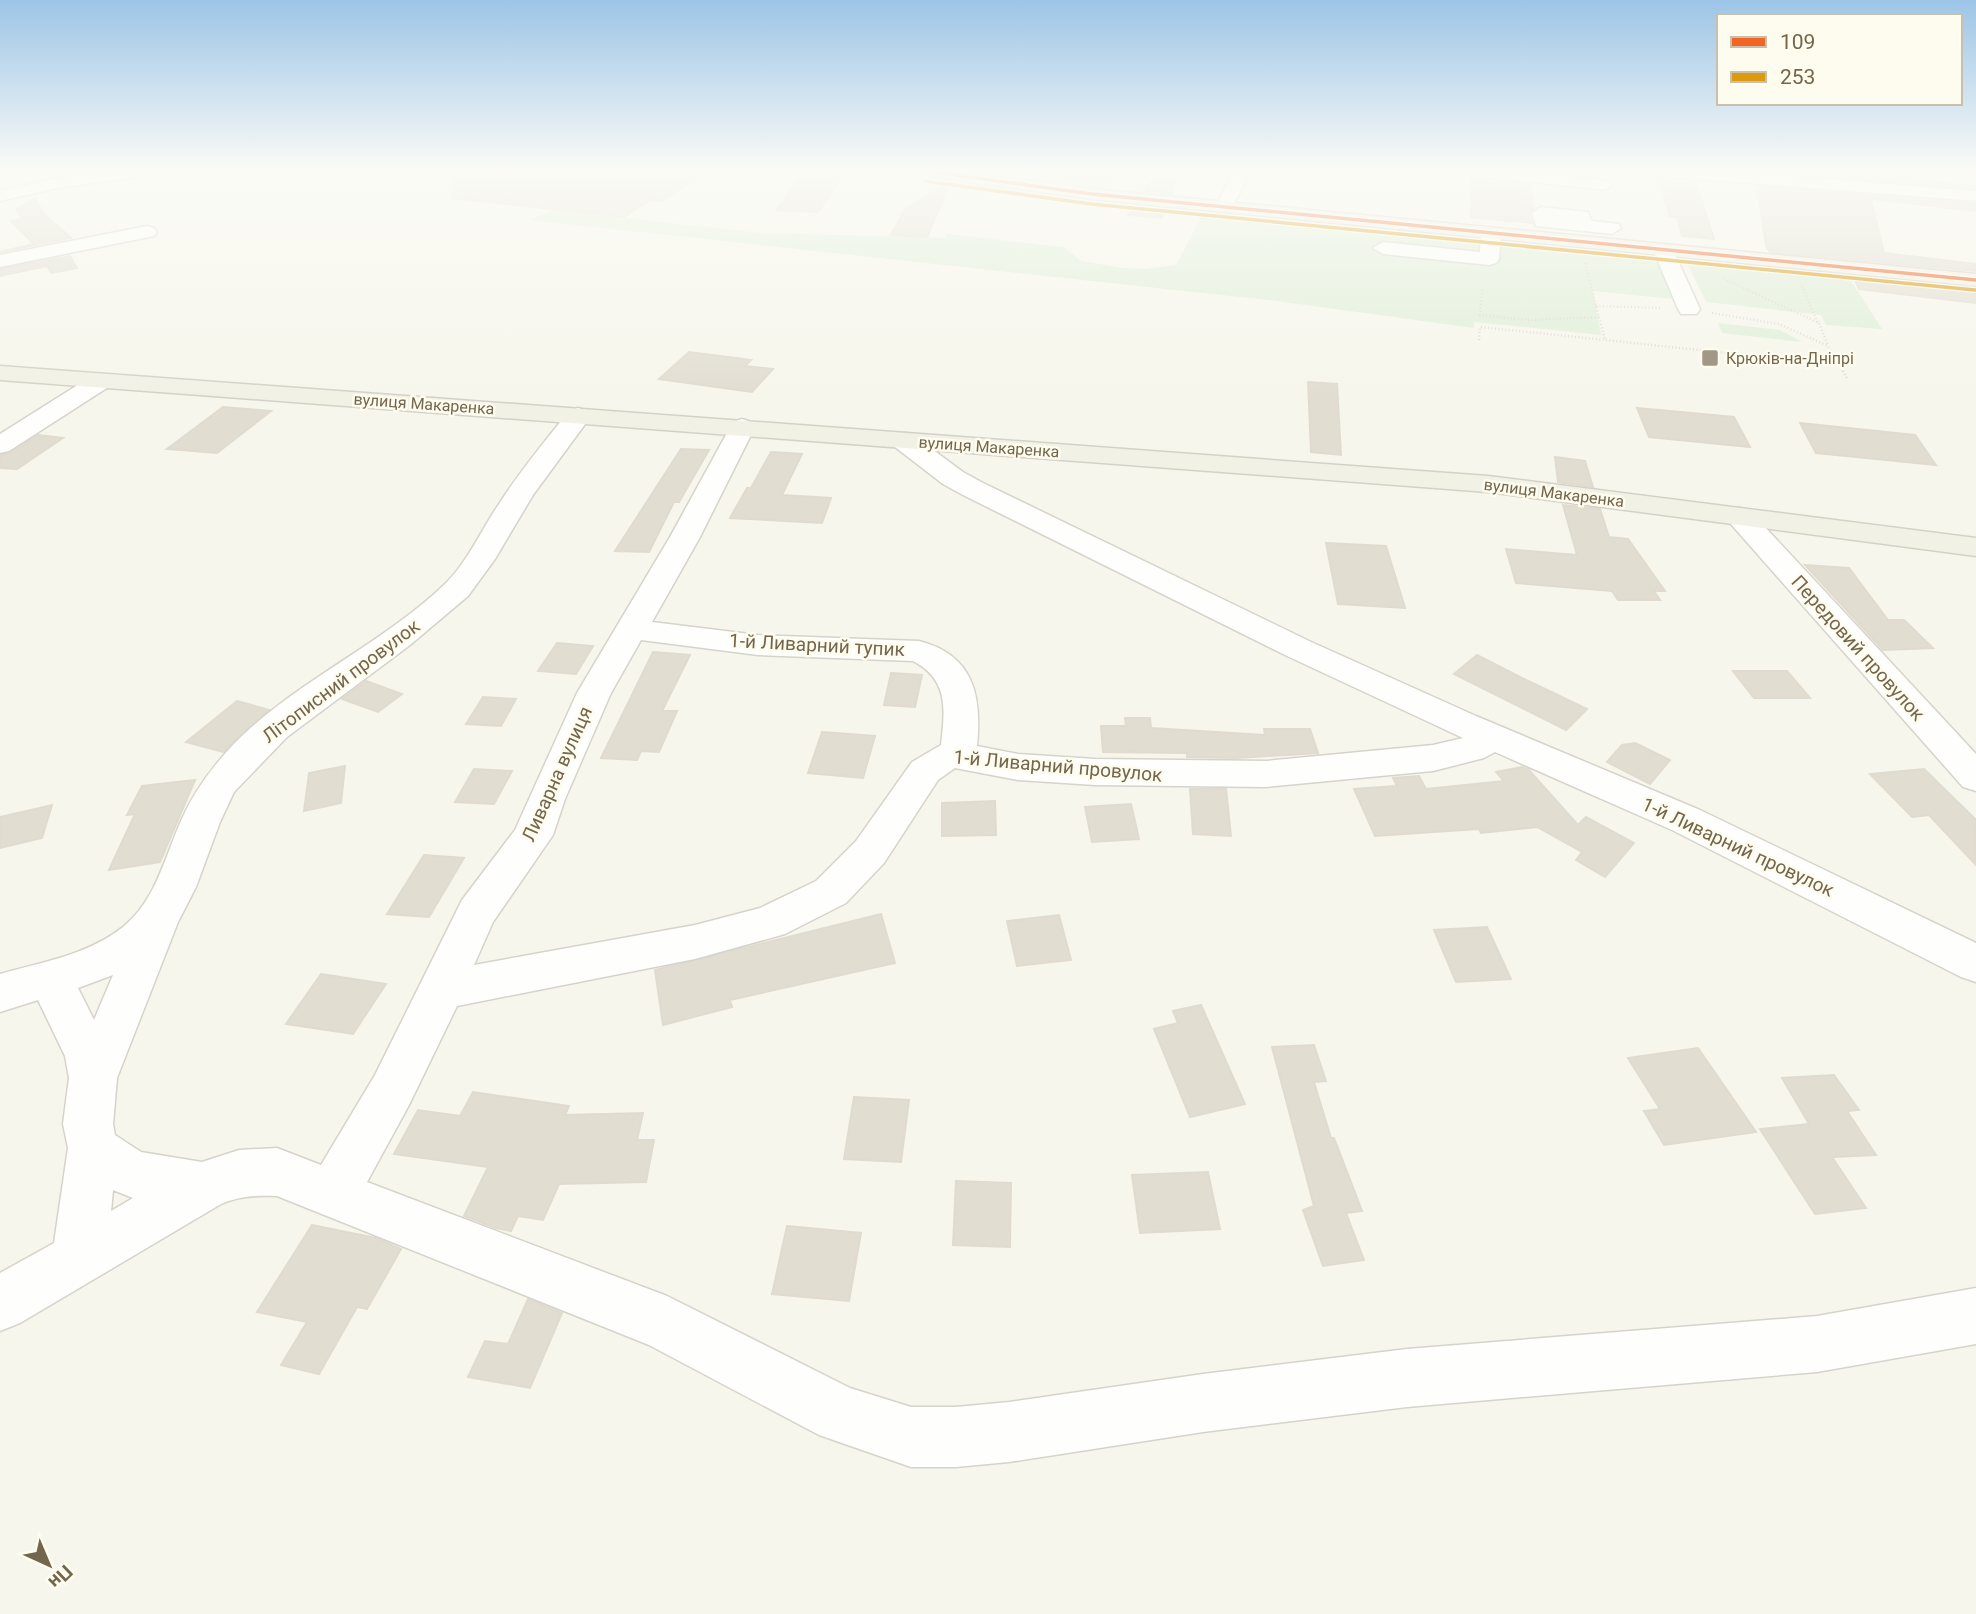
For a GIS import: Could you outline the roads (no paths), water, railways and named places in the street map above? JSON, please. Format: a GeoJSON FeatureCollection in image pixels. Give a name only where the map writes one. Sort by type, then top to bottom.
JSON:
{"type":"FeatureCollection","features":[{"type":"Feature","properties":{"kind":"main road"},"geometry":{"type":"LineString","coordinates":[[1606,246],[1976,280]]}},
{"type":"Feature","properties":{"kind":"main road","name":"вулиця Макаренка"},"geometry":{"type":"LineString","coordinates":[[0,373],[1488,484],[1976,547]]}},
{"type":"Feature","properties":{"kind":"street"},"geometry":{"type":"LineString","coordinates":[[0,261],[74,246]]}},
{"type":"Feature","properties":{"kind":"street"},"geometry":{"type":"LineString","coordinates":[[1383,248],[1489,259],[1490,246]]}},
{"type":"Feature","properties":{"kind":"street"},"geometry":{"type":"LineString","coordinates":[[1664,252],[1689,309]]}},
{"type":"Feature","properties":{"kind":"street"},"geometry":{"type":"LineString","coordinates":[[0,445],[102,381]]}},
{"type":"Feature","properties":{"kind":"street","name":"Літописний провулок"},"geometry":{"type":"LineString","coordinates":[[0,993],[51,980],[105,961],[139,939],[159,919],[205,811],[221,783],[283,722],[400,636],[458,589],[473,572],[513,505],[578,415]]}},
{"type":"Feature","properties":{"kind":"street","name":"Ливарна вулиця"},"geometry":{"type":"LineString","coordinates":[[333,1193],[392,1090],[477,912],[533,835],[546,799],[594,693],[633,629],[742,427]]}},
{"type":"Feature","properties":{"kind":"street","name":"1-й Ливарний провулок"},"geometry":{"type":"LineString","coordinates":[[904,441],[953,478],[1297,648],[1686,820],[1976,964]]}},
{"type":"Feature","properties":{"kind":"street","name":"Передовий провулок"},"geometry":{"type":"LineString","coordinates":[[1740,517],[1976,778]]}},
{"type":"Feature","properties":{"kind":"street","name":"1-й Ливарний тупик"},"geometry":{"type":"LineString","coordinates":[[633,629],[758,645],[919,651],[936,657],[947,667],[957,684],[961,729],[958,755]]}},
{"type":"Feature","properties":{"kind":"street","name":"1-й Ливарний провулок"},"geometry":{"type":"LineString","coordinates":[[442,990],[695,942],[770,922],[831,892],[870,852],[925,771],[946,756],[958,755],[1018,766],[1095,772],[1266,774],[1433,758],[1471,749],[1496,737]]}},
{"type":"Feature","properties":{"kind":"street"},"geometry":{"type":"LineString","coordinates":[[78,1259],[93,1148],[88,1124],[93,1078],[159,919]]}},
{"type":"Feature","properties":{"kind":"street"},"geometry":{"type":"LineString","coordinates":[[51,980],[88,1056],[93,1078]]}},
{"type":"Feature","properties":{"kind":"street"},"geometry":{"type":"LineString","coordinates":[[93,1148],[105,1160],[133,1175],[154,1182],[203,1187]]}},
{"type":"Feature","properties":{"kind":"street"},"geometry":{"type":"LineString","coordinates":[[0,1303],[203,1187],[228,1175],[264,1170],[277,1172],[333,1193],[667,1324],[840,1415],[911,1437],[956,1437],[1009,1432],[1203,1403],[1407,1378],[1816,1344],[1976,1316]]}},
{"type":"Feature","properties":{"kind":"place","name":"Крюків-на-Дніпрі"},"geometry":{"type":"Point","coordinates":[1710,358]}}]}
